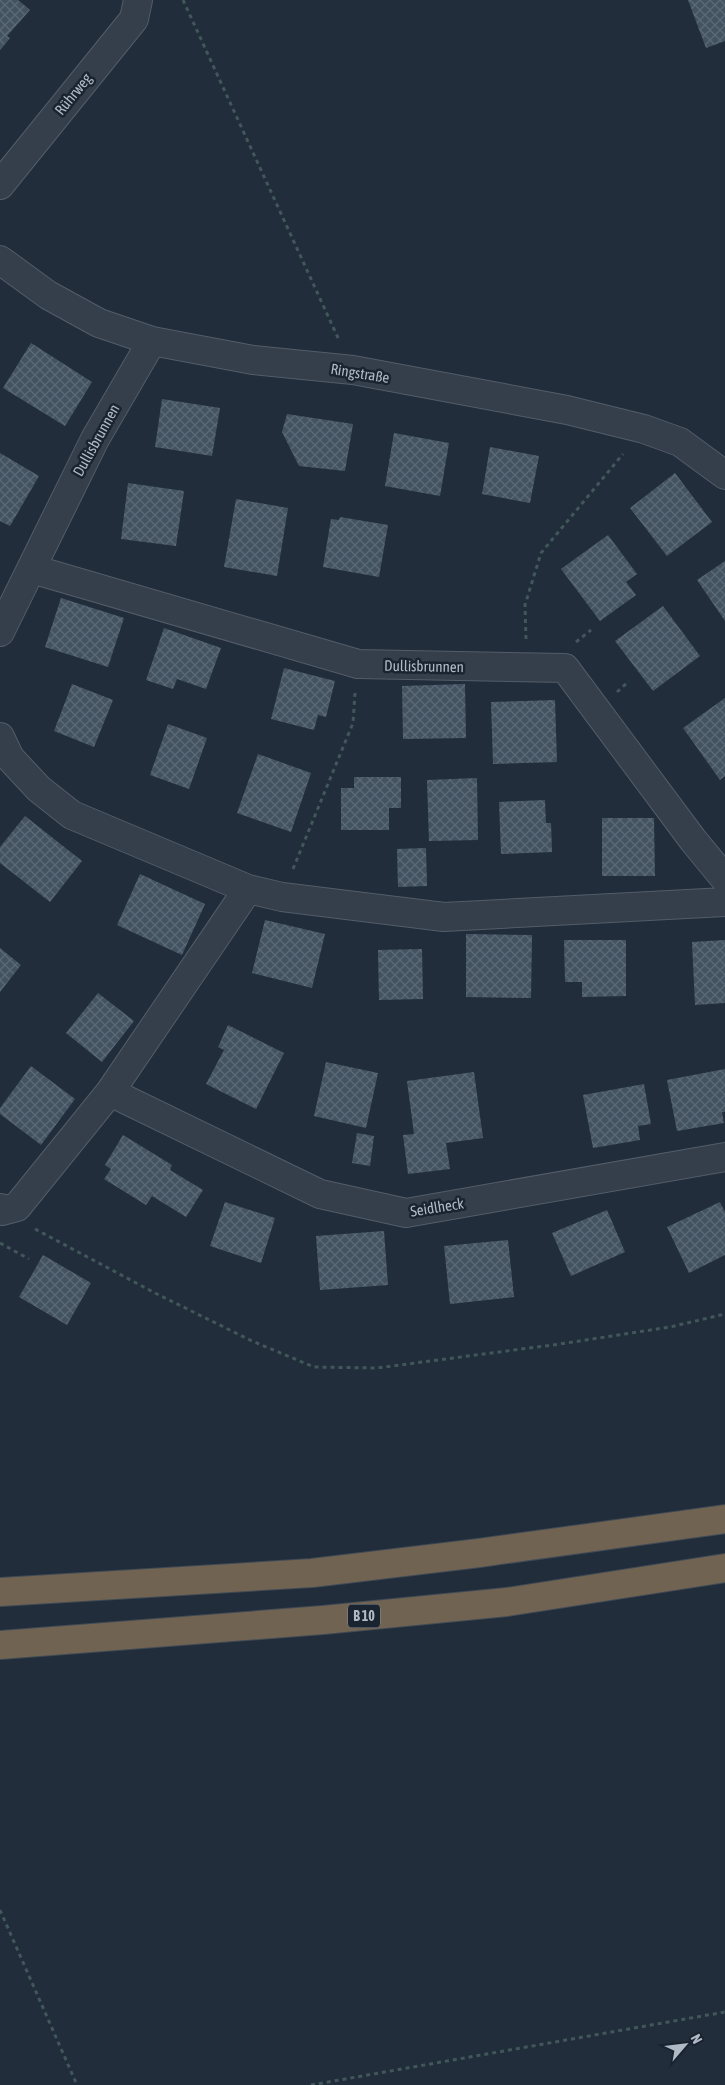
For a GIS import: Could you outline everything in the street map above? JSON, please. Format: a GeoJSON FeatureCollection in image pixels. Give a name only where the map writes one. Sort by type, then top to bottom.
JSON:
{"type":"FeatureCollection","features":[{"type":"Feature","properties":{"kind":"highway"},"geometry":{"type":"LineString","coordinates":[[0,1592],[312,1573],[479,1553],[725,1519]]}},
{"type":"Feature","properties":{"kind":"highway","name":"B 10"},"geometry":{"type":"LineString","coordinates":[[0,1645],[322,1620],[507,1602],[725,1568]]}},
{"type":"Feature","properties":{"kind":"street","name":"Rührweg"},"geometry":{"type":"LineString","coordinates":[[0,185],[134,19],[138,0]]}},
{"type":"Feature","properties":{"kind":"street","name":"Ringstraße"},"geometry":{"type":"LineString","coordinates":[[0,260],[48,295],[99,323],[152,341],[254,360],[353,370],[566,410],[644,429],[680,442],[725,476]]}},
{"type":"Feature","properties":{"kind":"street","name":"Dullisbrunnen"},"geometry":{"type":"LineString","coordinates":[[0,632],[95,439],[152,341]]}},
{"type":"Feature","properties":{"kind":"street","name":"Dullisbrunnen"},"geometry":{"type":"LineString","coordinates":[[32,569],[358,664],[456,668],[565,668],[693,840],[725,879]]}},
{"type":"Feature","properties":{"kind":"street"},"geometry":{"type":"LineString","coordinates":[[0,737],[10,758],[39,789],[72,815],[248,889],[282,897],[444,917],[725,902]]}},
{"type":"Feature","properties":{"kind":"street"},"geometry":{"type":"LineString","coordinates":[[1,1210],[17,1207],[110,1092],[248,889]]}},
{"type":"Feature","properties":{"kind":"street","name":"Seidlheck"},"geometry":{"type":"LineString","coordinates":[[110,1092],[320,1194],[406,1212],[725,1157]]}},
{"type":"Feature","properties":{"kind":"path"},"geometry":{"type":"LineString","coordinates":[[183,0],[353,370]]}},
{"type":"Feature","properties":{"kind":"path"},"geometry":{"type":"LineString","coordinates":[[526,667],[525,605],[541,554],[644,429]]}},
{"type":"Feature","properties":{"kind":"path"},"geometry":{"type":"LineString","coordinates":[[282,897],[353,723],[358,664]]}},
{"type":"Feature","properties":{"kind":"path"},"geometry":{"type":"LineString","coordinates":[[1,1210],[155,1293],[252,1341],[314,1368],[377,1368],[670,1327],[725,1314]]}},
{"type":"Feature","properties":{"kind":"path"},"geometry":{"type":"LineString","coordinates":[[0,1243],[29,1259]]}},
{"type":"Feature","properties":{"kind":"path"},"geometry":{"type":"LineString","coordinates":[[0,1910],[77,2085]]}},
{"type":"Feature","properties":{"kind":"path"},"geometry":{"type":"LineString","coordinates":[[311,2085],[725,2012]]}},
{"type":"Feature","properties":{"kind":"building"},"geometry":{"type":"Polygon","coordinates":[[[0,0],[18,0],[30,10],[7,36],[10,38],[0,50],[0,0]]]}},
{"type":"Feature","properties":{"kind":"building"},"geometry":{"type":"Polygon","coordinates":[[[688,0],[725,0],[725,41],[706,48],[688,0]]]}},
{"type":"Feature","properties":{"kind":"building"},"geometry":{"type":"Polygon","coordinates":[[[31,343],[92,382],[65,426],[3,388],[31,343]]]}},
{"type":"Feature","properties":{"kind":"building"},"geometry":{"type":"Polygon","coordinates":[[[162,399],[220,408],[212,456],[155,447],[162,399]]]}},
{"type":"Feature","properties":{"kind":"building"},"geometry":{"type":"Polygon","coordinates":[[[287,414],[353,424],[345,471],[299,466],[282,432],[287,414]]]}},
{"type":"Feature","properties":{"kind":"building"},"geometry":{"type":"Polygon","coordinates":[[[394,433],[449,443],[440,496],[385,486],[394,433]]]}},
{"type":"Feature","properties":{"kind":"building"},"geometry":{"type":"Polygon","coordinates":[[[490,447],[539,456],[530,503],[482,494],[490,447]]]}},
{"type":"Feature","properties":{"kind":"building"},"geometry":{"type":"Polygon","coordinates":[[[0,453],[39,476],[10,526],[0,521],[0,453]]]}},
{"type":"Feature","properties":{"kind":"building"},"geometry":{"type":"Polygon","coordinates":[[[675,473],[712,522],[667,556],[630,508],[675,473]]]}},
{"type":"Feature","properties":{"kind":"building"},"geometry":{"type":"Polygon","coordinates":[[[128,483],[184,491],[176,546],[121,539],[128,483]]]}},
{"type":"Feature","properties":{"kind":"building"},"geometry":{"type":"Polygon","coordinates":[[[236,499],[288,508],[277,576],[224,567],[236,499]]]}},
{"type":"Feature","properties":{"kind":"building"},"geometry":{"type":"Polygon","coordinates":[[[340,517],[388,525],[379,577],[323,567],[331,519],[339,520],[340,517]]]}},
{"type":"Feature","properties":{"kind":"building"},"geometry":{"type":"Polygon","coordinates":[[[608,535],[637,574],[626,582],[636,595],[600,621],[561,569],[608,535]]]}},
{"type":"Feature","properties":{"kind":"building"},"geometry":{"type":"Polygon","coordinates":[[[725,561],[725,621],[697,580],[725,561]]]}},
{"type":"Feature","properties":{"kind":"building"},"geometry":{"type":"Polygon","coordinates":[[[61,598],[124,618],[108,667],[45,647],[61,598]]]}},
{"type":"Feature","properties":{"kind":"building"},"geometry":{"type":"Polygon","coordinates":[[[663,606],[700,656],[653,691],[615,641],[663,606]]]}},
{"type":"Feature","properties":{"kind":"building"},"geometry":{"type":"Polygon","coordinates":[[[164,628],[221,648],[206,689],[177,679],[173,689],[146,680],[164,628]]]}},
{"type":"Feature","properties":{"kind":"building"},"geometry":{"type":"Polygon","coordinates":[[[284,668],[335,681],[326,717],[318,715],[314,730],[271,719],[284,668]]]}},
{"type":"Feature","properties":{"kind":"building"},"geometry":{"type":"Polygon","coordinates":[[[72,684],[113,700],[94,747],[54,731],[72,684]]]}},
{"type":"Feature","properties":{"kind":"building"},"geometry":{"type":"Polygon","coordinates":[[[465,684],[466,738],[403,739],[402,686],[465,684]]]}},
{"type":"Feature","properties":{"kind":"building"},"geometry":{"type":"Polygon","coordinates":[[[725,698],[725,776],[720,780],[683,728],[725,698]]]}},
{"type":"Feature","properties":{"kind":"building"},"geometry":{"type":"Polygon","coordinates":[[[555,700],[557,762],[493,764],[491,702],[555,700]]]}},
{"type":"Feature","properties":{"kind":"building"},"geometry":{"type":"Polygon","coordinates":[[[168,724],[207,738],[189,789],[150,775],[168,724]]]}},
{"type":"Feature","properties":{"kind":"building"},"geometry":{"type":"Polygon","coordinates":[[[258,754],[311,773],[291,832],[237,813],[258,754]]]}},
{"type":"Feature","properties":{"kind":"building"},"geometry":{"type":"Polygon","coordinates":[[[354,777],[401,777],[401,808],[389,808],[389,830],[341,830],[341,788],[354,788],[354,777]]]}},
{"type":"Feature","properties":{"kind":"building"},"geometry":{"type":"Polygon","coordinates":[[[477,778],[478,840],[429,841],[427,780],[477,778]]]}},
{"type":"Feature","properties":{"kind":"building"},"geometry":{"type":"Polygon","coordinates":[[[545,800],[546,823],[551,823],[552,852],[501,854],[499,802],[545,800]]]}},
{"type":"Feature","properties":{"kind":"building"},"geometry":{"type":"Polygon","coordinates":[[[25,816],[82,861],[50,902],[0,863],[0,847],[25,816]]]}},
{"type":"Feature","properties":{"kind":"building"},"geometry":{"type":"Polygon","coordinates":[[[602,818],[654,818],[655,876],[602,876],[602,818]]]}},
{"type":"Feature","properties":{"kind":"building"},"geometry":{"type":"Polygon","coordinates":[[[426,848],[427,886],[398,887],[397,849],[426,848]]]}},
{"type":"Feature","properties":{"kind":"building"},"geometry":{"type":"Polygon","coordinates":[[[140,874],[205,904],[182,955],[117,925],[140,874]]]}},
{"type":"Feature","properties":{"kind":"building"},"geometry":{"type":"Polygon","coordinates":[[[265,920],[325,934],[312,988],[252,973],[265,920]]]}},
{"type":"Feature","properties":{"kind":"building"},"geometry":{"type":"Polygon","coordinates":[[[466,934],[532,935],[531,998],[466,997],[466,934]]]}},
{"type":"Feature","properties":{"kind":"building"},"geometry":{"type":"Polygon","coordinates":[[[564,940],[626,940],[626,996],[582,997],[582,982],[565,982],[564,940]]]}},
{"type":"Feature","properties":{"kind":"building"},"geometry":{"type":"Polygon","coordinates":[[[725,940],[725,1003],[695,1005],[692,942],[725,940]]]}},
{"type":"Feature","properties":{"kind":"building"},"geometry":{"type":"Polygon","coordinates":[[[0,948],[21,965],[0,992],[0,948]]]}},
{"type":"Feature","properties":{"kind":"building"},"geometry":{"type":"Polygon","coordinates":[[[422,949],[423,999],[379,1000],[378,950],[422,949]]]}},
{"type":"Feature","properties":{"kind":"building"},"geometry":{"type":"Polygon","coordinates":[[[98,993],[134,1021],[102,1062],[66,1033],[98,993]]]}},
{"type":"Feature","properties":{"kind":"building"},"geometry":{"type":"Polygon","coordinates":[[[228,1025],[284,1053],[256,1109],[206,1084],[224,1050],[218,1047],[228,1025]]]}},
{"type":"Feature","properties":{"kind":"building"},"geometry":{"type":"Polygon","coordinates":[[[326,1062],[378,1073],[366,1128],[314,1116],[326,1062]]]}},
{"type":"Feature","properties":{"kind":"building"},"geometry":{"type":"Polygon","coordinates":[[[31,1066],[75,1099],[41,1145],[0,1114],[0,1108],[31,1066]]]}},
{"type":"Feature","properties":{"kind":"building"},"geometry":{"type":"Polygon","coordinates":[[[725,1069],[725,1112],[722,1112],[724,1123],[677,1131],[667,1080],[725,1069]]]}},
{"type":"Feature","properties":{"kind":"building"},"geometry":{"type":"Polygon","coordinates":[[[474,1072],[483,1138],[446,1143],[450,1169],[408,1174],[403,1135],[414,1134],[407,1081],[474,1072]]]}},
{"type":"Feature","properties":{"kind":"building"},"geometry":{"type":"Polygon","coordinates":[[[644,1084],[651,1124],[638,1126],[640,1140],[593,1148],[583,1095],[644,1084]]]}},
{"type":"Feature","properties":{"kind":"building"},"geometry":{"type":"Polygon","coordinates":[[[357,1133],[374,1136],[370,1166],[352,1163],[357,1133]]]}},
{"type":"Feature","properties":{"kind":"building"},"geometry":{"type":"Polygon","coordinates":[[[123,1135],[172,1165],[170,1170],[203,1190],[186,1217],[152,1196],[146,1205],[104,1179],[111,1169],[105,1165],[123,1135]]]}},
{"type":"Feature","properties":{"kind":"building"},"geometry":{"type":"Polygon","coordinates":[[[225,1202],[275,1218],[261,1263],[210,1246],[225,1202]]]}},
{"type":"Feature","properties":{"kind":"building"},"geometry":{"type":"Polygon","coordinates":[[[720,1202],[725,1212],[725,1255],[689,1273],[667,1227],[720,1202]]]}},
{"type":"Feature","properties":{"kind":"building"},"geometry":{"type":"Polygon","coordinates":[[[607,1210],[625,1252],[571,1276],[552,1233],[607,1210]]]}},
{"type":"Feature","properties":{"kind":"building"},"geometry":{"type":"Polygon","coordinates":[[[384,1231],[388,1285],[320,1290],[316,1236],[384,1231]]]}},
{"type":"Feature","properties":{"kind":"building"},"geometry":{"type":"Polygon","coordinates":[[[508,1240],[514,1297],[450,1304],[444,1246],[508,1240]]]}},
{"type":"Feature","properties":{"kind":"building"},"geometry":{"type":"Polygon","coordinates":[[[43,1255],[91,1283],[67,1325],[19,1297],[43,1255]]]}}]}
